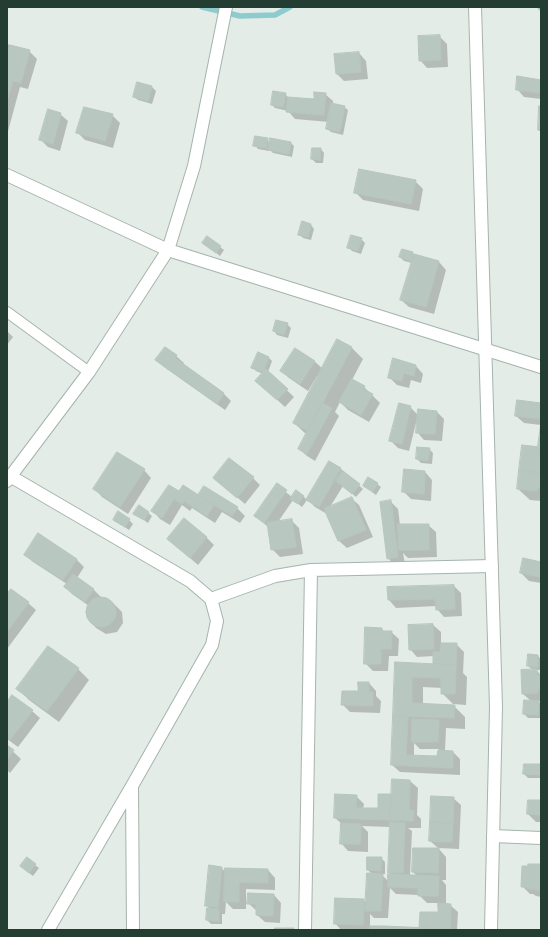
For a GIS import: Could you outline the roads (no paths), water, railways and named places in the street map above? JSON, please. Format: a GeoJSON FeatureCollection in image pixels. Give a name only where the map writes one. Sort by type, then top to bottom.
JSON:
{"type":"FeatureCollection","features":[{"type":"Feature","properties":{"kind":"street"},"geometry":{"type":"LineString","coordinates":[[48,930],[212,645],[217,621],[211,599],[190,581],[9,478],[89,372],[168,250],[194,166],[226,7]]}},
{"type":"Feature","properties":{"kind":"street"},"geometry":{"type":"LineString","coordinates":[[475,7],[496,707],[491,930]]}},
{"type":"Feature","properties":{"kind":"street"},"geometry":{"type":"LineString","coordinates":[[7,175],[168,250],[541,367]]}},
{"type":"Feature","properties":{"kind":"street"},"geometry":{"type":"LineString","coordinates":[[211,599],[275,576],[311,570],[492,566]]}},
{"type":"Feature","properties":{"kind":"street"},"geometry":{"type":"LineString","coordinates":[[305,930],[311,570]]}},
{"type":"Feature","properties":{"kind":"street"},"geometry":{"type":"LineString","coordinates":[[132,786],[133,930]]}},
{"type":"Feature","properties":{"kind":"street"},"geometry":{"type":"LineString","coordinates":[[493,836],[541,838]]}},
{"type":"Feature","properties":{"kind":"lane"},"geometry":{"type":"LineString","coordinates":[[7,312],[89,372]]}},
{"type":"Feature","properties":{"kind":"waterway"},"geometry":{"type":"LineString","coordinates":[[202,7],[240,16],[275,15],[290,7]]}}]}
